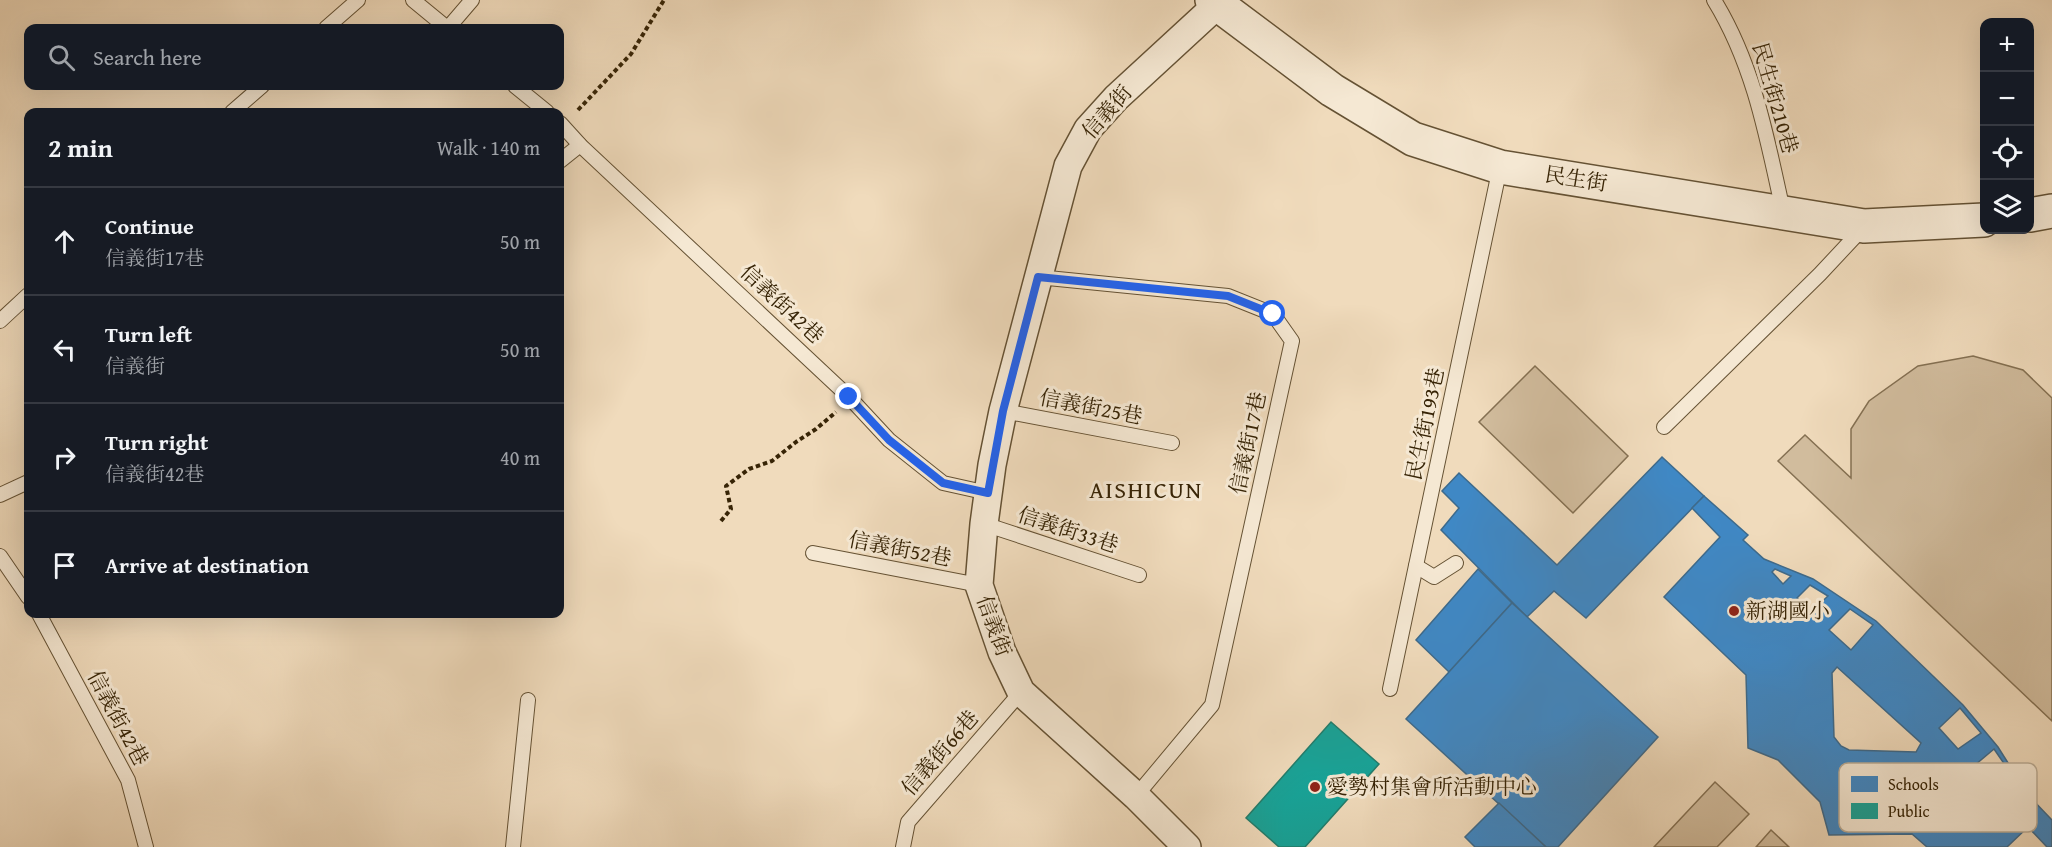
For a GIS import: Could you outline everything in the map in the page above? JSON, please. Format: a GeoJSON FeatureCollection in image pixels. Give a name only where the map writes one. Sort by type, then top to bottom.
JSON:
{"type":"FeatureCollection","features":[{"type":"Feature","properties":{"kind":"street","name":"民生街"},"geometry":{"type":"LineString","coordinates":[[1214,2],[1332,90],[1413,139],[1500,167],[1864,226],[1980,220]]}},
{"type":"Feature","properties":{"kind":"street","name":"信義街"},"geometry":{"type":"LineString","coordinates":[[1187,847],[1136,796],[1021,692],[1002,652],[979,585],[988,493],[1003,411],[1068,166],[1088,129],[1116,98],[1214,2]]}},
{"type":"Feature","properties":{"kind":"street"},"geometry":{"type":"LineString","coordinates":[[2034,213],[2052,211]]}},
{"type":"Feature","properties":{"kind":"lane"},"geometry":{"type":"LineString","coordinates":[[330,24],[357,0]]}},
{"type":"Feature","properties":{"kind":"lane"},"geometry":{"type":"LineString","coordinates":[[413,0],[443,24]]}},
{"type":"Feature","properties":{"kind":"lane"},"geometry":{"type":"LineString","coordinates":[[451,24],[472,0]]}},
{"type":"Feature","properties":{"kind":"lane","name":"民生街210巷"},"geometry":{"type":"LineString","coordinates":[[1714,0],[1728,23],[1742,55],[1761,112],[1783,213]]}},
{"type":"Feature","properties":{"kind":"lane"},"geometry":{"type":"LineString","coordinates":[[237,108],[257,90]]}},
{"type":"Feature","properties":{"kind":"lane"},"geometry":{"type":"LineString","coordinates":[[520,90],[542,108]]}},
{"type":"Feature","properties":{"kind":"lane","name":"信義街42巷"},"geometry":{"type":"LineString","coordinates":[[564,128],[849,397],[889,440],[943,483],[988,493]]}},
{"type":"Feature","properties":{"kind":"lane"},"geometry":{"type":"LineString","coordinates":[[564,158],[580,145]]}},
{"type":"Feature","properties":{"kind":"lane","name":"民生街193巷"},"geometry":{"type":"LineString","coordinates":[[1390,689],[1500,167]]}},
{"type":"Feature","properties":{"kind":"lane"},"geometry":{"type":"LineString","coordinates":[[1664,427],[1820,274],[1864,226]]}},
{"type":"Feature","properties":{"kind":"lane","name":"信義街17巷"},"geometry":{"type":"LineString","coordinates":[[1038,277],[1228,296],[1273,314],[1292,340],[1212,705],[1136,796]]}},
{"type":"Feature","properties":{"kind":"lane"},"geometry":{"type":"LineString","coordinates":[[0,321],[24,299]]}},
{"type":"Feature","properties":{"kind":"lane","name":"信義街25巷"},"geometry":{"type":"LineString","coordinates":[[1003,411],[1172,443]]}},
{"type":"Feature","properties":{"kind":"lane"},"geometry":{"type":"LineString","coordinates":[[0,495],[24,484]]}},
{"type":"Feature","properties":{"kind":"lane","name":"信義街33巷"},"geometry":{"type":"LineString","coordinates":[[984,524],[1138,575]]}},
{"type":"Feature","properties":{"kind":"lane","name":"信義街52巷"},"geometry":{"type":"LineString","coordinates":[[813,553],[979,585]]}},
{"type":"Feature","properties":{"kind":"lane"},"geometry":{"type":"LineString","coordinates":[[0,556],[24,591]]}},
{"type":"Feature","properties":{"kind":"lane"},"geometry":{"type":"LineString","coordinates":[[1416,566],[1434,577],[1456,563]]}},
{"type":"Feature","properties":{"kind":"lane","name":"信義街42巷"},"geometry":{"type":"LineString","coordinates":[[41,618],[128,780],[146,847]]}},
{"type":"Feature","properties":{"kind":"lane","name":"信義街66巷"},"geometry":{"type":"LineString","coordinates":[[903,847],[908,822],[1021,692]]}},
{"type":"Feature","properties":{"kind":"lane"},"geometry":{"type":"LineString","coordinates":[[513,847],[528,700]]}},
{"type":"Feature","properties":{"kind":"path"},"geometry":{"type":"LineString","coordinates":[[564,122],[631,54],[664,0]]}},
{"type":"Feature","properties":{"kind":"path"},"geometry":{"type":"LineString","coordinates":[[722,521],[731,509],[726,486],[749,469],[772,460],[816,429],[849,397]]}},
{"type":"Feature","properties":{"kind":"shaded area"},"geometry":{"type":"Polygon","coordinates":[[[1973,356],[2023,370],[2052,398],[2052,721],[1778,461],[1805,435],[1851,478],[1851,429],[1869,401],[1918,366],[1973,356]]]}},
{"type":"Feature","properties":{"kind":"shaded area"},"geometry":{"type":"Polygon","coordinates":[[[1535,366],[1628,456],[1573,513],[1479,422],[1535,366]]]}},
{"type":"Feature","properties":{"kind":"shaded area"},"geometry":{"type":"Polygon","coordinates":[[[1715,782],[1749,814],[1717,847],[1654,847],[1715,782]]]}},
{"type":"Feature","properties":{"kind":"shaded area"},"geometry":{"type":"Polygon","coordinates":[[[1771,830],[1789,847],[1756,847],[1771,830]]]}},
{"type":"Feature","properties":{"kind":"building: Schools"},"geometry":{"type":"Polygon","coordinates":[[[1662,457],[1704,496],[1586,618],[1554,591],[1527,617],[1441,530],[1459,508],[1442,491],[1459,473],[1557,565],[1662,457]]]}},
{"type":"Feature","properties":{"kind":"building: Schools"},"geometry":{"type":"Polygon","coordinates":[[[1704,496],[1748,535],[1743,540],[1764,559],[1813,579],[1876,621],[1963,705],[1998,747],[2008,763],[2004,763],[1994,749],[1977,763],[1839,763],[1839,832],[2023,832],[2007,847],[1927,847],[1912,834],[1829,835],[1820,802],[1778,760],[1748,748],[1746,675],[1664,597],[1720,537],[1692,508],[1704,496]],[[1775,569],[1772,572],[1783,584],[1791,576],[1775,569]],[[1810,585],[1797,598],[1811,612],[1828,596],[1810,585]],[[1850,609],[1829,630],[1851,650],[1873,625],[1850,609]],[[1837,667],[1832,673],[1834,737],[1841,746],[1849,750],[1916,752],[1921,743],[1837,667]],[[1960,708],[1939,728],[1958,749],[1981,733],[1960,708]]]}},
{"type":"Feature","properties":{"kind":"building: Schools"},"geometry":{"type":"Polygon","coordinates":[[[1478,569],[1512,603],[1449,672],[1416,640],[1478,569]]]}},
{"type":"Feature","properties":{"kind":"building: Schools"},"geometry":{"type":"Polygon","coordinates":[[[1512,603],[1658,737],[1558,847],[1546,847],[1406,719],[1512,603]]]}},
{"type":"Feature","properties":{"kind":"building: Schools"},"geometry":{"type":"Polygon","coordinates":[[[1499,803],[1546,847],[1475,847],[1465,837],[1499,803]]]}},
{"type":"Feature","properties":{"kind":"building: Schools"},"geometry":{"type":"Polygon","coordinates":[[[2037,804],[2052,820],[2052,847],[2047,847],[2033,832],[2037,832],[2037,804]]]}},
{"type":"Feature","properties":{"kind":"building: Public","name":"愛勢村集會所活動中心"},"geometry":{"type":"Polygon","coordinates":[[[1331,722],[1379,764],[1305,847],[1279,847],[1246,818],[1331,722]]]}},
{"type":"Feature","properties":{"kind":"place","name":"新湖國小"},"geometry":{"type":"Point","coordinates":[1734,611]}},
{"type":"Feature","properties":{"kind":"place","name":"愛勢村集會所活動中心"},"geometry":{"type":"Point","coordinates":[1315,787]}},
{"type":"Feature","properties":{"kind":"district","name":"AISHICUN"},"geometry":{"type":"Point","coordinates":[1146,490]}},
{"type":"Feature","properties":{"kind":"route"},"geometry":{"type":"LineString","coordinates":[[849,397],[889,440],[943,483],[988,493],[1003,411],[1038,277],[1228,296],[1273,314]]}}]}
